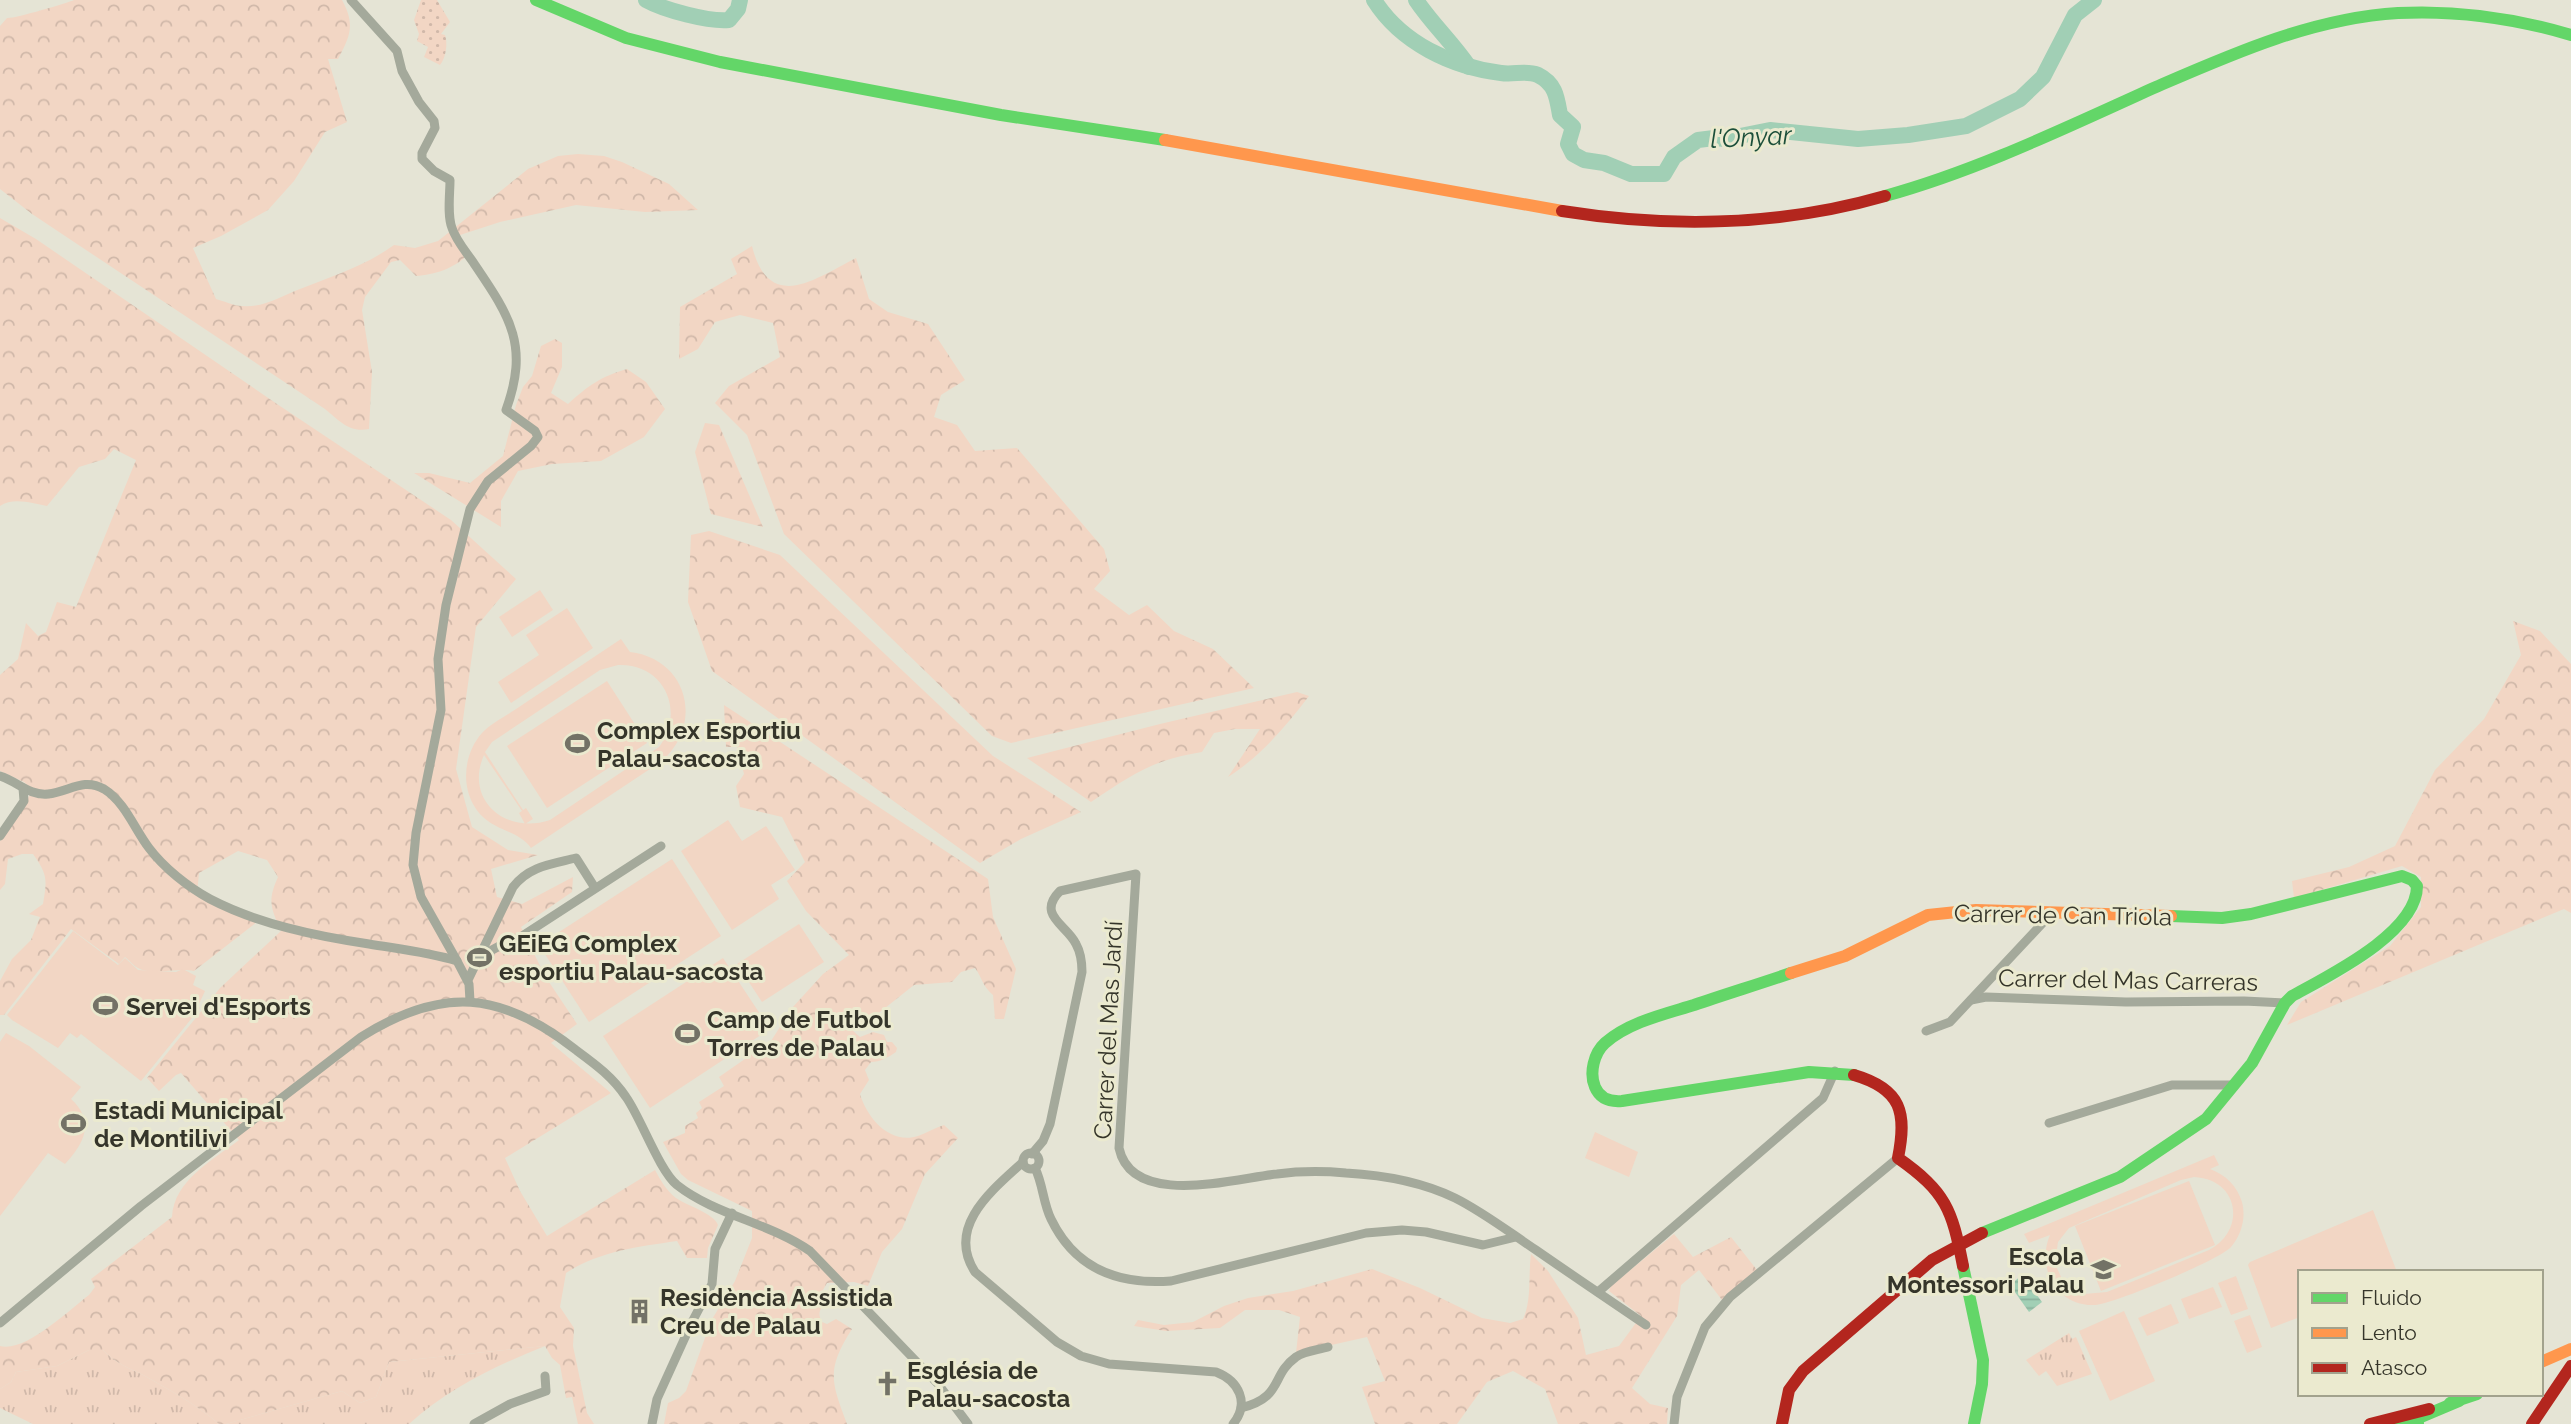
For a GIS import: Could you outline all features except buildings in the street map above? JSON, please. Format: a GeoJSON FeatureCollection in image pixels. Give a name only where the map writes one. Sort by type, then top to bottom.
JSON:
{"type":"FeatureCollection","features":[{"type":"Feature","properties":{"kind":"main road"},"geometry":{"type":"LineString","coordinates":[[536,0],[626,38],[733,65],[1001,115],[1131,134],[1566,212],[1616,219],[1684,223],[1759,220],[1807,214],[1855,205],[1917,188],[1977,165],[2255,45],[2317,25],[2387,14],[2433,12],[2505,19],[2571,35]]}},
{"type":"Feature","properties":{"kind":"main road","name":"Carrer de Can Triola"},"geometry":{"type":"LineString","coordinates":[[1835,1071],[1809,1072],[1612,1102],[1596,1091],[1593,1080],[1597,1053],[1604,1044],[1624,1030],[1653,1018],[1845,956],[1913,921],[1941,912],[1976,910],[2222,918],[2251,914],[2402,876],[2413,880],[2416,894],[2393,931],[2370,951],[2292,996],[2285,1003]]}},
{"type":"Feature","properties":{"kind":"main road"},"geometry":{"type":"LineString","coordinates":[[1782,1424],[1789,1390],[1815,1359],[1932,1260],[1972,1237],[2120,1177],[2206,1119],[2252,1063],[2285,1003]]}},
{"type":"Feature","properties":{"kind":"main road"},"geometry":{"type":"LineString","coordinates":[[1835,1071],[1886,1088],[1896,1099],[1905,1123],[1905,1134],[1898,1158],[1933,1185],[1947,1210],[1955,1231],[1983,1361],[1974,1424]]}},
{"type":"Feature","properties":{"kind":"main road"},"geometry":{"type":"LineString","coordinates":[[2543,1362],[2571,1349]]}},
{"type":"Feature","properties":{"kind":"main road"},"geometry":{"type":"LineString","coordinates":[[2532,1424],[2571,1366]]}},
{"type":"Feature","properties":{"kind":"main road"},"geometry":{"type":"LineString","coordinates":[[2370,1424],[2472,1396]]}},
{"type":"Feature","properties":{"kind":"main road"},"geometry":{"type":"LineString","coordinates":[[2384,1424],[2406,1419],[2418,1422],[2461,1409],[2486,1396]]}},
{"type":"Feature","properties":{"kind":"main road"},"geometry":{"type":"LineString","coordinates":[[2418,1422],[2418,1416],[2447,1408],[2459,1401]]}},
{"type":"Feature","properties":{"kind":"street"},"geometry":{"type":"LineString","coordinates":[[351,0],[397,51],[402,71],[419,102],[434,121],[435,128],[422,153],[422,159],[434,171],[448,176],[451,227],[498,300],[512,331],[517,357],[516,383],[506,410],[535,431],[538,437],[531,446],[488,481],[467,517],[460,557],[446,605],[438,659],[441,710],[416,833],[413,865],[421,897],[468,980],[470,1001]]}},
{"type":"Feature","properties":{"kind":"street"},"geometry":{"type":"LineString","coordinates":[[0,776],[19,783],[36,794],[50,794],[81,784],[94,784],[107,791],[131,819],[149,849],[185,883],[210,899],[254,918],[457,961]]}},
{"type":"Feature","properties":{"kind":"street"},"geometry":{"type":"LineString","coordinates":[[0,836],[24,801],[23,788]]}},
{"type":"Feature","properties":{"kind":"street"},"geometry":{"type":"LineString","coordinates":[[479,957],[516,940],[661,846]]}},
{"type":"Feature","properties":{"kind":"street"},"geometry":{"type":"LineString","coordinates":[[468,980],[513,887],[522,876],[540,866],[576,858],[596,888]]}},
{"type":"Feature","properties":{"kind":"street","name":"Carrer del Mas Jardí"},"geometry":{"type":"LineString","coordinates":[[1032,1154],[1043,1141],[1050,1124],[1082,972],[1077,944],[1055,921],[1051,910],[1052,903],[1060,891],[1136,874],[1119,1148],[1121,1156],[1133,1172],[1170,1185],[1196,1186],[1247,1177],[1313,1171],[1389,1178],[1425,1187],[1454,1198],[1517,1237],[1646,1325]]}},
{"type":"Feature","properties":{"kind":"street","name":"Carrer del Mas Carreras"},"geometry":{"type":"LineString","coordinates":[[1927,1031],[1950,1022],[2052,914]]}},
{"type":"Feature","properties":{"kind":"street","name":"Carrer del Mas Carreras"},"geometry":{"type":"LineString","coordinates":[[1971,1000],[1986,997],[2126,1002],[2244,1000],[2285,1003]]}},
{"type":"Feature","properties":{"kind":"street"},"geometry":{"type":"LineString","coordinates":[[0,1322],[141,1206],[362,1037],[385,1023],[427,1006],[470,1001],[498,1007],[544,1025],[601,1068],[629,1101],[675,1183],[687,1192],[790,1237],[810,1251],[938,1384],[968,1424]]}},
{"type":"Feature","properties":{"kind":"street"},"geometry":{"type":"LineString","coordinates":[[1598,1292],[1823,1098],[1835,1071]]}},
{"type":"Feature","properties":{"kind":"street"},"geometry":{"type":"LineString","coordinates":[[2049,1123],[2172,1085],[2235,1085]]}},
{"type":"Feature","properties":{"kind":"street"},"geometry":{"type":"LineString","coordinates":[[1233,1424],[1241,1408],[1240,1390],[1235,1382],[1216,1372],[1109,1364],[1067,1350],[975,1272],[969,1263],[964,1244],[970,1219],[1027,1155],[1032,1154],[1038,1160],[1035,1168],[1051,1220],[1071,1249],[1100,1270],[1129,1281],[1147,1283],[1171,1280],[1366,1233],[1402,1230],[1426,1232],[1483,1245],[1517,1237]]}},
{"type":"Feature","properties":{"kind":"street"},"geometry":{"type":"LineString","coordinates":[[1674,1424],[1677,1397],[1705,1327],[1730,1297],[1898,1158]]}},
{"type":"Feature","properties":{"kind":"street"},"geometry":{"type":"LineString","coordinates":[[1023,1162],[1026,1168],[1035,1168]]}},
{"type":"Feature","properties":{"kind":"street"},"geometry":{"type":"LineString","coordinates":[[652,1424],[657,1399],[712,1284],[715,1249],[732,1213]]}},
{"type":"Feature","properties":{"kind":"street"},"geometry":{"type":"LineString","coordinates":[[1241,1408],[1260,1403],[1267,1397],[1297,1356],[1328,1347]]}},
{"type":"Feature","properties":{"kind":"street"},"geometry":{"type":"LineString","coordinates":[[474,1424],[510,1404],[546,1391],[545,1376]]}},
{"type":"Feature","properties":{"kind":"green space"},"geometry":{"type":"Polygon","coordinates":[[[74,0],[342,0],[346,8],[350,30],[346,43],[338,59],[328,59],[347,122],[325,132],[294,181],[268,210],[193,248],[216,299],[239,306],[265,303],[360,265],[394,245],[415,248],[438,241],[528,169],[558,156],[604,156],[622,162],[669,184],[698,210],[645,212],[576,205],[500,222],[457,236],[468,254],[451,267],[437,272],[416,276],[400,260],[391,262],[365,297],[362,310],[372,372],[369,429],[350,428],[32,214],[0,189],[0,26],[7,18],[74,0]]]}},
{"type":"Feature","properties":{"kind":"green space"},"geometry":{"type":"Polygon","coordinates":[[[421,0],[437,0],[450,22],[441,34],[445,35],[446,46],[440,65],[424,57],[428,47],[417,41],[419,34],[414,20],[421,0]]]}},
{"type":"Feature","properties":{"kind":"green space"},"geometry":{"type":"Polygon","coordinates":[[[0,218],[36,239],[451,520],[516,579],[476,627],[456,769],[472,827],[508,850],[538,855],[491,869],[497,897],[522,904],[573,877],[572,892],[521,927],[545,976],[577,1024],[551,1043],[611,1093],[505,1158],[520,1191],[547,1236],[655,1170],[672,1195],[712,1217],[718,1225],[708,1248],[707,1258],[687,1258],[677,1241],[606,1255],[566,1273],[560,1307],[574,1328],[573,1346],[587,1413],[594,1424],[578,1424],[572,1397],[566,1398],[560,1365],[545,1346],[389,1362],[376,1397],[360,1403],[342,1391],[226,1424],[219,1424],[192,1404],[117,1362],[103,1350],[89,1350],[57,1366],[16,1372],[11,1382],[0,1389],[0,1346],[22,1343],[34,1337],[89,1295],[95,1287],[91,1279],[172,1217],[174,1204],[187,1182],[207,1163],[239,1140],[181,1073],[159,1091],[147,1078],[220,988],[281,931],[271,899],[278,877],[267,860],[238,851],[199,873],[197,893],[257,922],[194,971],[144,970],[125,957],[119,964],[71,929],[4,1015],[0,1015],[0,981],[12,959],[31,940],[40,917],[29,914],[43,904],[46,883],[44,873],[33,854],[22,854],[8,859],[5,884],[0,890],[0,841],[33,790],[24,782],[0,771],[0,675],[18,659],[26,623],[38,636],[46,632],[57,602],[76,607],[136,460],[114,449],[105,459],[79,467],[47,506],[17,501],[0,506],[0,218]]]}},
{"type":"Feature","properties":{"kind":"green space"},"geometry":{"type":"Polygon","coordinates":[[[752,246],[760,267],[770,280],[782,285],[810,281],[856,258],[869,299],[888,312],[928,324],[965,380],[941,395],[934,417],[957,425],[975,451],[1017,448],[1104,549],[1110,571],[1094,589],[1129,615],[1147,605],[1174,631],[1213,649],[1254,688],[1011,743],[992,736],[784,534],[747,435],[715,403],[729,386],[780,357],[773,323],[740,315],[715,322],[698,349],[679,359],[680,307],[737,274],[731,259],[752,246]]]}},
{"type":"Feature","properties":{"kind":"green space"},"geometry":{"type":"Polygon","coordinates":[[[555,339],[562,343],[562,367],[551,393],[568,404],[595,382],[627,369],[646,382],[665,409],[644,437],[601,461],[552,464],[518,471],[501,501],[501,527],[414,473],[429,473],[470,483],[503,456],[516,405],[523,387],[532,376],[541,346],[555,339]]]}},
{"type":"Feature","properties":{"kind":"green space"},"geometry":{"type":"Polygon","coordinates":[[[705,423],[719,425],[763,527],[711,514],[695,452],[705,423]]]}},
{"type":"Feature","properties":{"kind":"green space"},"geometry":{"type":"Polygon","coordinates":[[[709,531],[780,555],[993,756],[1081,812],[1021,839],[980,863],[712,671],[688,602],[691,535],[709,531]]]}},
{"type":"Feature","properties":{"kind":"green space"},"geometry":{"type":"Polygon","coordinates":[[[540,590],[553,610],[512,637],[499,617],[540,590]]]}},
{"type":"Feature","properties":{"kind":"green space"},"geometry":{"type":"Polygon","coordinates":[[[567,608],[593,648],[511,703],[498,682],[539,655],[526,635],[567,608]]]}},
{"type":"Feature","properties":{"kind":"green space"},"geometry":{"type":"Polygon","coordinates":[[[2513,621],[2540,631],[2571,664],[2571,913],[2564,909],[2287,1025],[2301,1002],[2390,946],[2421,907],[2421,877],[2402,866],[2294,898],[2292,881],[2349,867],[2395,846],[2435,770],[2484,719],[2521,655],[2513,621]]]}},
{"type":"Feature","properties":{"kind":"green space"},"geometry":{"type":"Polygon","coordinates":[[[621,639],[630,652],[650,657],[665,667],[677,680],[684,695],[686,712],[683,729],[675,746],[662,761],[531,848],[518,837],[486,820],[473,804],[466,777],[472,749],[491,725],[621,639]],[[618,665],[600,670],[492,742],[485,752],[523,810],[526,808],[533,819],[527,823],[550,820],[659,747],[667,733],[670,705],[666,692],[648,672],[634,666],[618,665]],[[484,755],[479,771],[484,799],[493,810],[524,823],[519,813],[522,811],[484,755]]]}},
{"type":"Feature","properties":{"kind":"green space","name":"Complex Esportiu Palau-sacosta"},"geometry":{"type":"Polygon","coordinates":[[[607,681],[647,743],[547,808],[507,746],[607,681]]]}},
{"type":"Feature","properties":{"kind":"green space"},"geometry":{"type":"Polygon","coordinates":[[[1297,692],[1309,696],[1272,740],[1228,777],[1260,729],[1235,729],[1214,733],[1202,752],[1155,764],[1091,802],[1027,758],[1160,724],[1297,692]]]}},
{"type":"Feature","properties":{"kind":"green space"},"geometry":{"type":"Polygon","coordinates":[[[724,705],[988,879],[993,917],[1016,969],[1004,1019],[995,1019],[993,995],[975,968],[961,972],[952,982],[914,985],[880,1012],[851,1029],[860,1037],[873,1032],[884,1035],[887,1042],[892,1042],[897,1048],[896,1052],[887,1057],[871,1062],[865,1070],[869,1080],[860,1094],[874,1120],[898,1137],[918,1136],[944,1125],[958,1138],[925,1174],[902,1229],[882,1252],[868,1286],[854,1282],[827,1283],[823,1290],[826,1300],[820,1313],[822,1322],[827,1324],[836,1319],[852,1329],[838,1355],[834,1376],[837,1397],[847,1424],[664,1424],[668,1403],[686,1391],[711,1321],[735,1281],[752,1238],[752,1211],[688,1180],[681,1174],[663,1142],[685,1133],[685,1126],[698,1118],[696,1113],[702,1108],[699,1102],[724,1086],[719,1077],[771,1041],[792,1008],[823,974],[849,955],[806,911],[787,881],[805,862],[782,817],[740,807],[736,786],[744,774],[737,747],[726,747],[724,705]]]}},
{"type":"Feature","properties":{"kind":"green space"},"geometry":{"type":"Polygon","coordinates":[[[728,820],[742,841],[766,826],[795,870],[771,885],[779,899],[732,930],[681,851],[728,820]]]}},
{"type":"Feature","properties":{"kind":"green space"},"geometry":{"type":"Polygon","coordinates":[[[672,859],[721,936],[589,1022],[539,945],[672,859]]]}},
{"type":"Feature","properties":{"kind":"green space"},"geometry":{"type":"Polygon","coordinates":[[[799,924],[824,962],[762,1002],[737,964],[799,924]]]}},
{"type":"Feature","properties":{"kind":"green space","name":"Servei d'Esports"},"geometry":{"type":"Polygon","coordinates":[[[73,931],[118,965],[125,958],[138,970],[176,972],[183,969],[196,976],[193,985],[205,991],[198,1006],[200,1008],[141,1081],[81,1034],[77,1038],[70,1033],[58,1048],[7,1015],[73,931]]]}},
{"type":"Feature","properties":{"kind":"green space","name":"Camp de Futbol Torres de Palau"},"geometry":{"type":"Polygon","coordinates":[[[723,958],[770,1029],[650,1108],[603,1036],[723,958]]]}},
{"type":"Feature","properties":{"kind":"green space"},"geometry":{"type":"Polygon","coordinates":[[[6,1033],[29,1046],[81,1087],[71,1099],[83,1115],[85,1132],[78,1148],[65,1164],[48,1153],[0,1216],[0,1042],[6,1033]]]}},
{"type":"Feature","properties":{"kind":"green space"},"geometry":{"type":"Polygon","coordinates":[[[1595,1132],[1638,1152],[1629,1177],[1585,1158],[1595,1132]]]}},
{"type":"Feature","properties":{"kind":"green space"},"geometry":{"type":"Polygon","coordinates":[[[2214,1155],[2219,1165],[2210,1169],[2221,1174],[2234,1186],[2240,1196],[2244,1214],[2238,1237],[2223,1253],[2166,1280],[2095,1305],[2081,1304],[2070,1299],[2053,1283],[2046,1260],[2050,1235],[2029,1243],[2024,1234],[2214,1155]],[[2194,1177],[2181,1180],[2069,1228],[2058,1242],[2055,1264],[2063,1281],[2068,1287],[2084,1294],[2107,1292],[2209,1250],[2221,1241],[2229,1230],[2233,1207],[2221,1186],[2194,1177]]]}},
{"type":"Feature","properties":{"kind":"green space"},"geometry":{"type":"Polygon","coordinates":[[[2189,1181],[2215,1245],[2101,1291],[2075,1226],[2189,1181]]]}},
{"type":"Feature","properties":{"kind":"green space"},"geometry":{"type":"Polygon","coordinates":[[[2373,1210],[2396,1270],[2298,1270],[2298,1318],[2271,1328],[2248,1265],[2373,1210]]]}},
{"type":"Feature","properties":{"kind":"green space"},"geometry":{"type":"Polygon","coordinates":[[[1674,1234],[1693,1257],[1731,1237],[1757,1270],[1722,1300],[1699,1270],[1681,1285],[1677,1316],[1632,1388],[1650,1404],[1668,1408],[1667,1424],[1558,1424],[1545,1389],[1513,1371],[1487,1382],[1457,1424],[1375,1424],[1362,1387],[1385,1381],[1367,1337],[1296,1353],[1300,1317],[1279,1310],[1245,1310],[1220,1328],[1166,1331],[1134,1326],[1138,1320],[1164,1325],[1193,1322],[1224,1306],[1248,1298],[1293,1291],[1372,1269],[1420,1288],[1482,1318],[1510,1323],[1523,1319],[1526,1312],[1531,1254],[1548,1271],[1578,1318],[1586,1355],[1619,1346],[1641,1316],[1609,1291],[1611,1286],[1674,1234]]]}},
{"type":"Feature","properties":{"kind":"green space"},"geometry":{"type":"Polygon","coordinates":[[[2236,1276],[2248,1309],[2231,1315],[2218,1283],[2236,1276]]]}},
{"type":"Feature","properties":{"kind":"green space"},"geometry":{"type":"Polygon","coordinates":[[[2213,1287],[2222,1307],[2189,1319],[2181,1299],[2213,1287]]]}},
{"type":"Feature","properties":{"kind":"green space"},"geometry":{"type":"Polygon","coordinates":[[[2171,1304],[2179,1323],[2147,1336],[2138,1318],[2171,1304]]]}},
{"type":"Feature","properties":{"kind":"green space"},"geometry":{"type":"Polygon","coordinates":[[[2124,1311],[2155,1381],[2110,1401],[2079,1331],[2124,1311]]]}},
{"type":"Feature","properties":{"kind":"green space"},"geometry":{"type":"Polygon","coordinates":[[[2250,1315],[2262,1347],[2247,1353],[2234,1321],[2250,1315]]]}},
{"type":"Feature","properties":{"kind":"green space"},"geometry":{"type":"Polygon","coordinates":[[[2069,1333],[2072,1339],[2076,1337],[2092,1374],[2057,1386],[2046,1371],[2039,1376],[2026,1360],[2069,1333]]]}},
{"type":"Feature","properties":{"kind":"green space"},"geometry":{"type":"Polygon","coordinates":[[[545,1346],[473,1379],[440,1399],[409,1424],[226,1424],[342,1391],[360,1403],[376,1397],[389,1362],[545,1346]]]}},
{"type":"Feature","properties":{"kind":"green space"},"geometry":{"type":"Polygon","coordinates":[[[89,1350],[103,1350],[117,1362],[192,1404],[219,1424],[33,1424],[0,1408],[0,1389],[11,1382],[16,1372],[57,1366],[89,1350]]]}},
{"type":"Feature","properties":{"kind":"shaded area"},"geometry":{"type":"Polygon","coordinates":[[[2022,1275],[2042,1302],[2029,1312],[2010,1285],[2022,1275]]]}},
{"type":"Feature","properties":{"kind":"waterway","name":"l'Onyar"},"geometry":{"type":"LineString","coordinates":[[646,0],[687,15],[720,20],[729,20],[738,9],[740,0]]}},
{"type":"Feature","properties":{"kind":"waterway","name":"l'Onyar"},"geometry":{"type":"LineString","coordinates":[[1374,0],[1398,29],[1446,59],[1483,70],[1529,73],[1544,79],[1555,92],[1560,115],[1573,127],[1568,144],[1573,154],[1631,174],[1664,174],[1674,157],[1698,140],[1725,139],[1770,130],[1858,139],[1966,126],[2020,99],[2043,77],[2075,15],[2094,0]]}},
{"type":"Feature","properties":{"kind":"waterway","name":"l'Onyar"},"geometry":{"type":"LineString","coordinates":[[1416,0],[1469,67]]}},
{"type":"Feature","properties":{"kind":"traffic: fast"},"geometry":{"type":"LineString","coordinates":[[536,0],[626,38],[720,62],[1001,115],[1165,140]]}},
{"type":"Feature","properties":{"kind":"traffic: fast"},"geometry":{"type":"LineString","coordinates":[[1885,196],[1989,161],[2244,50],[2335,22],[2398,13],[2464,14],[2528,24],[2571,35]]}},
{"type":"Feature","properties":{"kind":"traffic: fast"},"geometry":{"type":"LineString","coordinates":[[1982,1233],[2120,1177],[2206,1119],[2252,1063],[2285,1003],[2292,996],[2347,965],[2387,936],[2403,920],[2413,903],[2417,886],[2412,880],[2402,876],[2251,914],[2222,918],[2171,916]]}},
{"type":"Feature","properties":{"kind":"traffic: fast"},"geometry":{"type":"LineString","coordinates":[[1791,973],[1625,1029],[1605,1043],[1595,1058],[1592,1076],[1597,1091],[1606,1099],[1622,1101],[1809,1072],[1854,1075]]}},
{"type":"Feature","properties":{"kind":"traffic: fast"},"geometry":{"type":"LineString","coordinates":[[1963,1266],[1983,1360],[1982,1384],[1974,1424]]}},
{"type":"Feature","properties":{"kind":"traffic: fast"},"geometry":{"type":"LineString","coordinates":[[2450,1403],[2471,1396]]}},
{"type":"Feature","properties":{"kind":"traffic: fast"},"geometry":{"type":"LineString","coordinates":[[2413,1424],[2421,1417],[2459,1401]]}},
{"type":"Feature","properties":{"kind":"traffic: fast"},"geometry":{"type":"LineString","coordinates":[[2384,1424],[2406,1419],[2418,1424]]}},
{"type":"Feature","properties":{"kind":"traffic: slow"},"geometry":{"type":"LineString","coordinates":[[1165,140],[1562,211]]}},
{"type":"Feature","properties":{"kind":"traffic: slow"},"geometry":{"type":"LineString","coordinates":[[1791,973],[1845,956],[1928,915],[1976,910],[2171,916]]}},
{"type":"Feature","properties":{"kind":"traffic: slow"},"geometry":{"type":"LineString","coordinates":[[2543,1361],[2571,1349]]}},
{"type":"Feature","properties":{"kind":"traffic: jam"},"geometry":{"type":"LineString","coordinates":[[1562,211],[1643,220],[1725,221],[1806,213],[1885,196]]}},
{"type":"Feature","properties":{"kind":"traffic: jam"},"geometry":{"type":"LineString","coordinates":[[1854,1075],[1882,1088],[1897,1105],[1902,1128],[1898,1158],[1927,1181],[1944,1203],[1955,1230],[1963,1266]]}},
{"type":"Feature","properties":{"kind":"traffic: jam"},"geometry":{"type":"LineString","coordinates":[[1782,1424],[1789,1390],[1803,1371],[1932,1260],[1982,1233]]}},
{"type":"Feature","properties":{"kind":"traffic: jam"},"geometry":{"type":"LineString","coordinates":[[2532,1424],[2571,1366]]}},
{"type":"Feature","properties":{"kind":"traffic: jam"},"geometry":{"type":"LineString","coordinates":[[2370,1424],[2429,1409]]}},
{"type":"Feature","properties":{"kind":"place","name":"Complex Esportiu Palau-sacosta"},"geometry":{"type":"Point","coordinates":[577,744]}},
{"type":"Feature","properties":{"kind":"place","name":"GEiEG Complex esportiu Palau-sacosta"},"geometry":{"type":"Point","coordinates":[479,957]}},
{"type":"Feature","properties":{"kind":"place","name":"Servei d'Esports"},"geometry":{"type":"Point","coordinates":[106,1006]}},
{"type":"Feature","properties":{"kind":"place","name":"Camp de Futbol Torres de Palau"},"geometry":{"type":"Point","coordinates":[687,1033]}},
{"type":"Feature","properties":{"kind":"place","name":"Estadi Municipal de Montilivi"},"geometry":{"type":"Point","coordinates":[74,1124]}},
{"type":"Feature","properties":{"kind":"place","name":"Escola Montessori Palau"},"geometry":{"type":"Point","coordinates":[2104,1270]}},
{"type":"Feature","properties":{"kind":"place","name":"Residència Assistida Creu de Palau"},"geometry":{"type":"Point","coordinates":[640,1311]}},
{"type":"Feature","properties":{"kind":"place","name":"Església de Palau-sacosta"},"geometry":{"type":"Point","coordinates":[887,1384]}}]}
